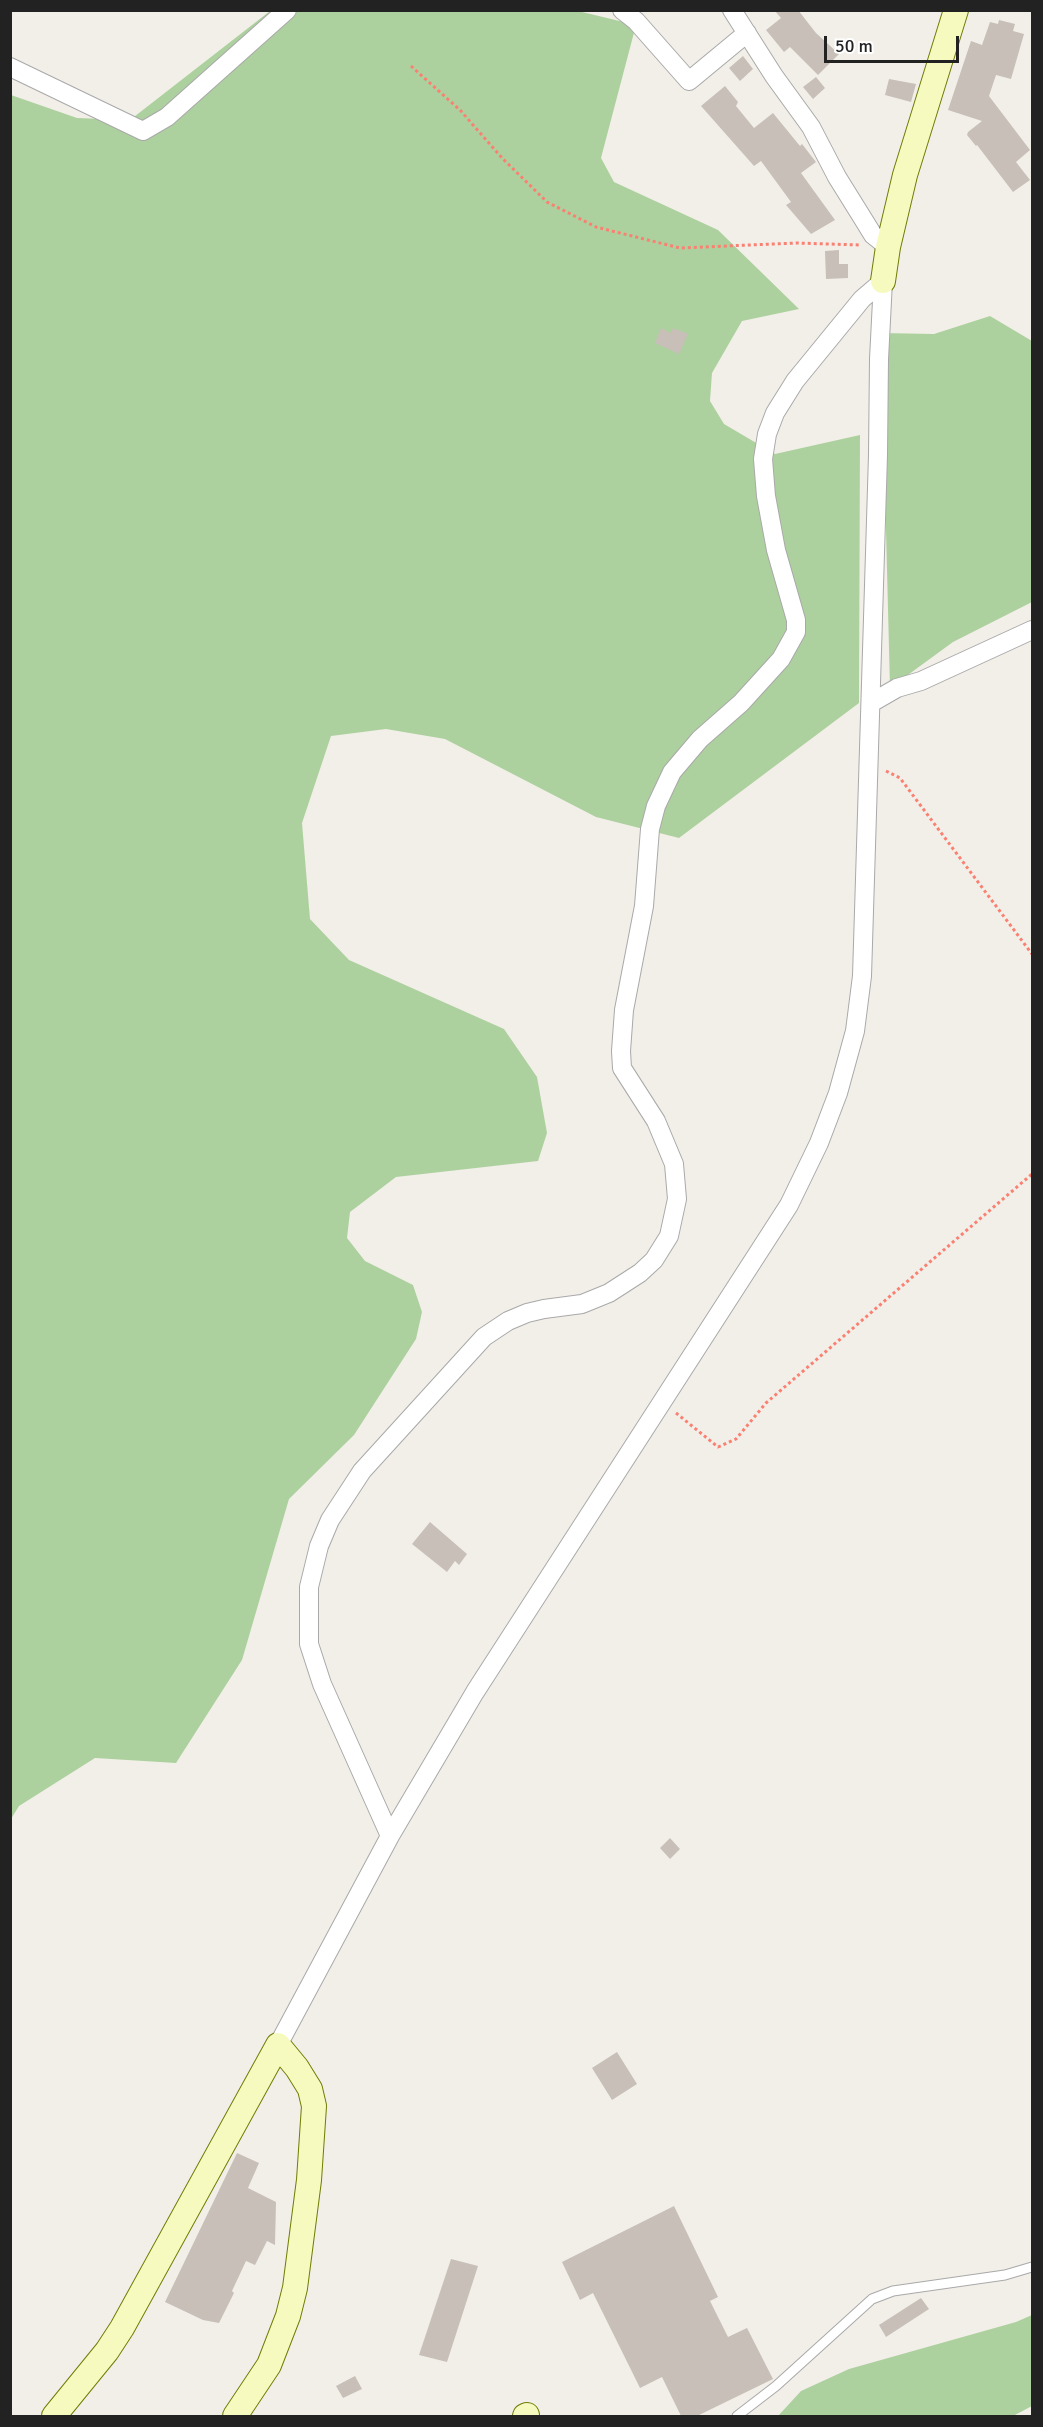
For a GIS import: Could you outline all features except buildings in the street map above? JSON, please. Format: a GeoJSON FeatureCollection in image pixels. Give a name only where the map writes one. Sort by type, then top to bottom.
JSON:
{"type":"FeatureCollection","features":[{"type":"Feature","properties":{"kind":"street"},"geometry":{"type":"LineString","coordinates":[[10,67],[143,131],[167,117],[287,10]]}},
{"type":"Feature","properties":{"kind":"street"},"geometry":{"type":"LineString","coordinates":[[622,10],[641,26],[689,81],[747,33]]}},
{"type":"Feature","properties":{"kind":"street"},"geometry":{"type":"LineString","coordinates":[[732,10],[774,76],[811,127],[837,177],[869,228],[888,247]]}},
{"type":"Feature","properties":{"kind":"street"},"geometry":{"type":"LineString","coordinates":[[54,2416],[107,2351],[122,2328],[390,1836],[475,1692],[789,1205],[819,1143],[838,1093],[855,1031],[862,976],[883,281],[888,247],[905,174],[956,10]]}},
{"type":"Feature","properties":{"kind":"street"},"geometry":{"type":"LineString","coordinates":[[390,1836],[321,1684],[309,1644],[309,1587],[319,1546],[330,1520],[362,1471],[484,1337],[508,1321],[526,1313],[582,1304],[609,1293],[640,1273],[654,1260],[669,1236],[677,1199],[674,1164],[656,1121],[622,1068],[621,1051],[624,1010],[644,906],[650,829],[656,806],[672,772],[700,739],[741,703],[781,659],[796,633],[796,620],[778,560],[769,514],[764,459],[767,434],[775,413],[795,381],[862,299],[883,281]]}},
{"type":"Feature","properties":{"kind":"street"},"geometry":{"type":"LineString","coordinates":[[871,703],[897,688],[921,681],[1032,630]]}},
{"type":"Feature","properties":{"kind":"street"},"geometry":{"type":"LineString","coordinates":[[235,2416],[269,2366],[288,2316],[309,2180],[314,2106],[310,2089],[297,2068],[278,2045]]}},
{"type":"Feature","properties":{"kind":"lane"},"geometry":{"type":"LineString","coordinates":[[737,2416],[776,2386],[872,2299],[893,2291],[1005,2276],[1032,2267]]}},
{"type":"Feature","properties":{"kind":"path"},"geometry":{"type":"LineString","coordinates":[[411,66],[459,110],[503,159],[547,202],[596,227],[680,248],[831,243],[888,247]]}},
{"type":"Feature","properties":{"kind":"path"},"geometry":{"type":"LineString","coordinates":[[868,763],[900,778],[1032,954]]}},
{"type":"Feature","properties":{"kind":"path"},"geometry":{"type":"LineString","coordinates":[[661,1401],[718,1447],[736,1439],[766,1403],[1032,1174]]}},
{"type":"Feature","properties":{"kind":"green space"},"geometry":{"type":"Polygon","coordinates":[[[574,10],[636,25],[601,158],[614,182],[718,230],[799,309],[742,321],[712,373],[710,401],[724,424],[775,454],[860,435],[859,703],[679,838],[596,817],[445,739],[386,729],[331,736],[302,823],[310,919],[349,960],[504,1029],[537,1077],[547,1133],[538,1161],[396,1177],[350,1212],[347,1238],[365,1261],[413,1285],[422,1312],[416,1339],[354,1435],[289,1499],[242,1660],[176,1763],[95,1758],[19,1806],[11,1819],[11,95],[77,118],[130,120],[270,11],[574,10]]]}},
{"type":"Feature","properties":{"kind":"green space"},"geometry":{"type":"Polygon","coordinates":[[[990,316],[1032,341],[1032,602],[953,642],[890,688],[881,333],[934,334],[990,316]]]}},
{"type":"Feature","properties":{"kind":"green space"},"geometry":{"type":"Polygon","coordinates":[[[1032,2315],[1032,2406],[1013,2416],[778,2416],[801,2391],[849,2369],[1016,2322],[1032,2315]]]}}]}
